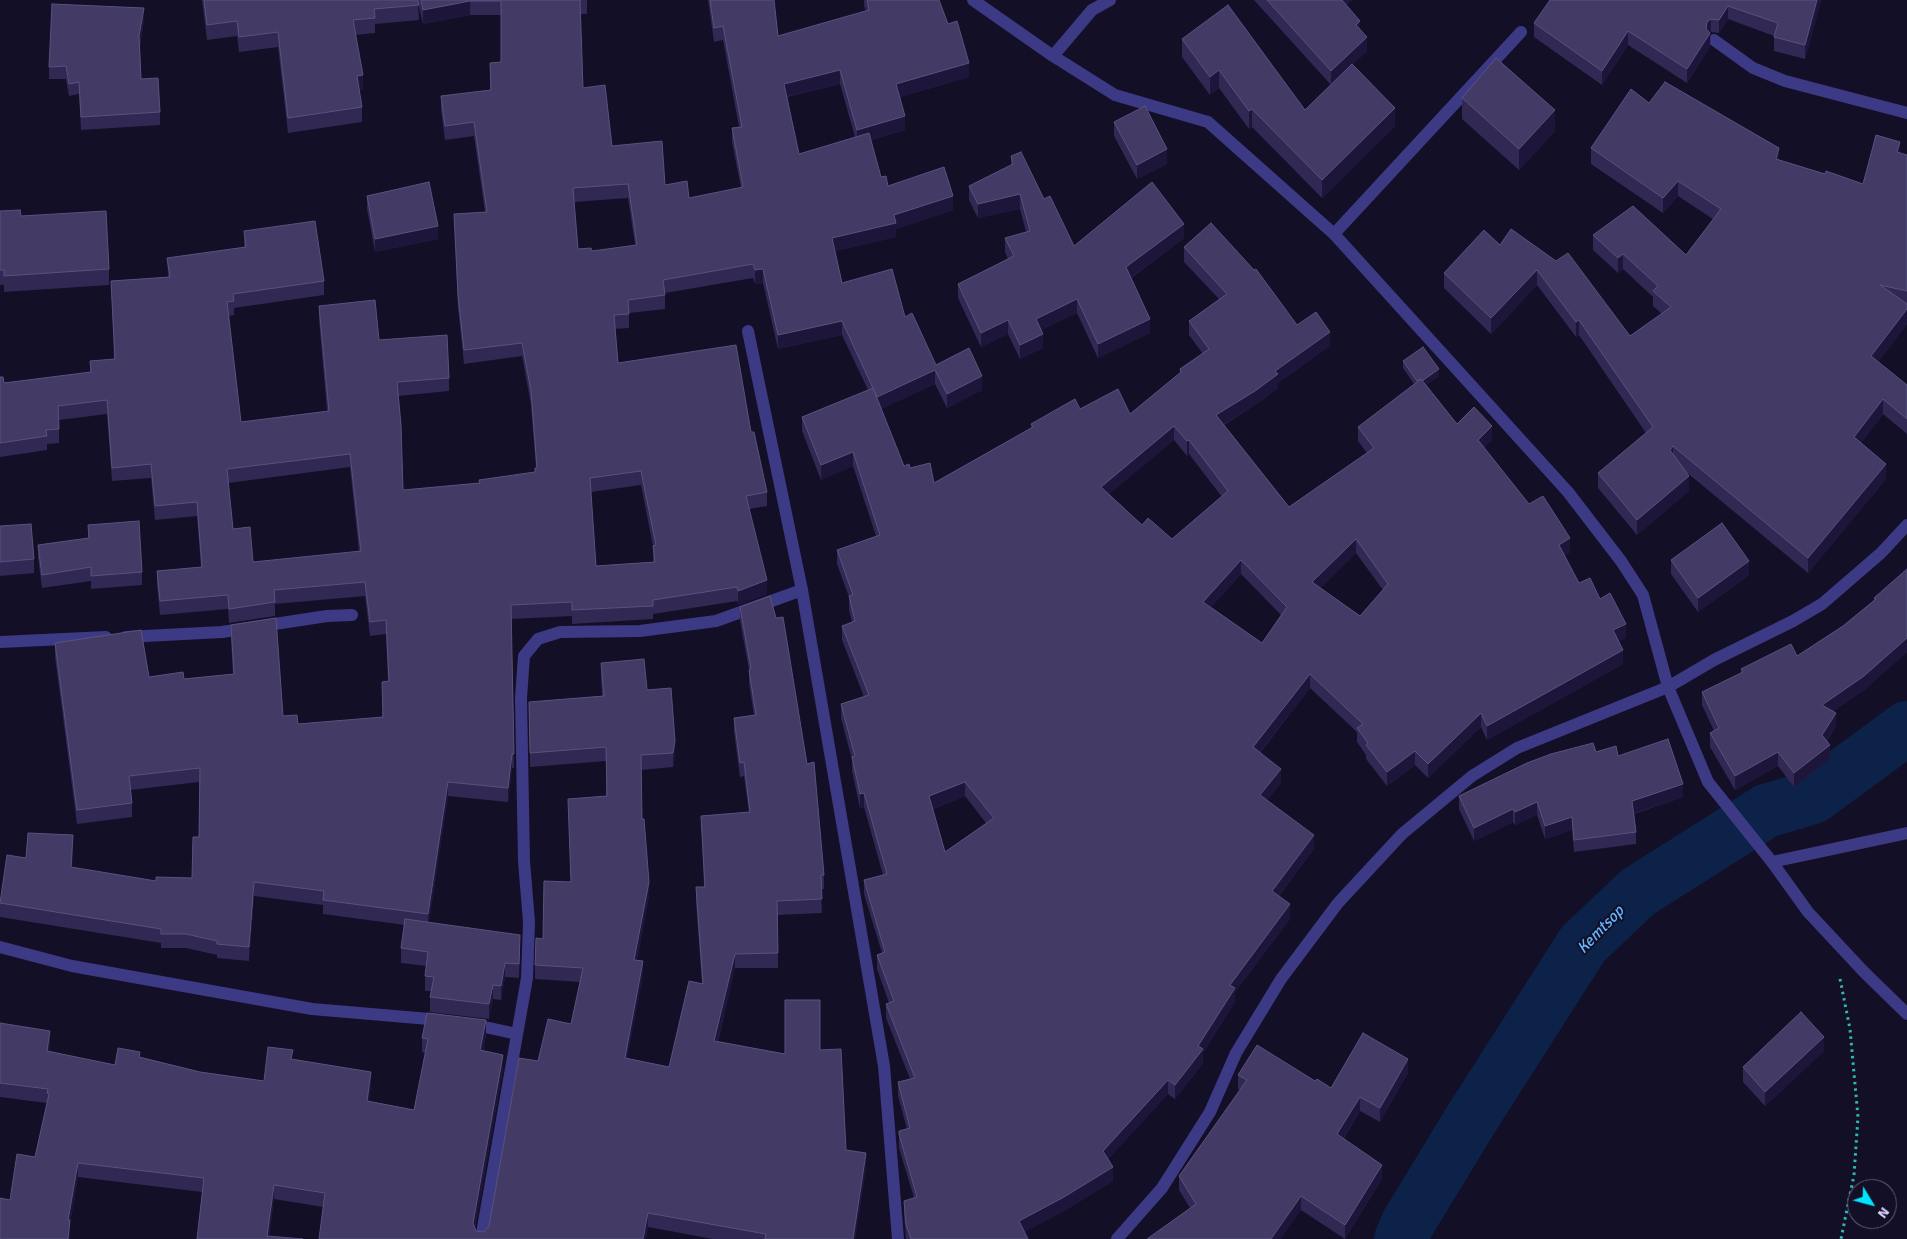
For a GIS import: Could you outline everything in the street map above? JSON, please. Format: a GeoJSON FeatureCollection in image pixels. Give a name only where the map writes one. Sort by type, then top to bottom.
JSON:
{"type":"FeatureCollection","features":[{"type":"Feature","properties":{"kind":"street"},"geometry":{"type":"LineString","coordinates":[[973,0],[1053,56],[1115,95],[1208,122],[1315,215],[1334,234],[1568,492],[1621,560],[1643,595],[1668,687],[1708,782],[1772,862],[1808,912],[1864,972],[1907,1014]]}},
{"type":"Feature","properties":{"kind":"street"},"geometry":{"type":"LineString","coordinates":[[1053,56],[1092,10],[1110,0]]}},
{"type":"Feature","properties":{"kind":"street"},"geometry":{"type":"LineString","coordinates":[[1334,234],[1520,32]]}},
{"type":"Feature","properties":{"kind":"street"},"geometry":{"type":"LineString","coordinates":[[1714,40],[1753,68],[1785,81],[1907,113]]}},
{"type":"Feature","properties":{"kind":"street"},"geometry":{"type":"LineString","coordinates":[[748,331],[802,590],[884,1066],[898,1239]]}},
{"type":"Feature","properties":{"kind":"street"},"geometry":{"type":"LineString","coordinates":[[1117,1239],[1162,1188],[1210,1112],[1236,1053],[1281,979],[1338,904],[1402,834],[1472,776],[1517,748],[1668,687],[1714,660],[1793,621],[1822,604],[1881,553],[1907,524]]}},
{"type":"Feature","properties":{"kind":"street"},"geometry":{"type":"LineString","coordinates":[[481,1239],[527,978],[529,922],[524,861],[521,698],[524,656],[538,639],[560,632],[640,631],[716,621],[802,590]]}},
{"type":"Feature","properties":{"kind":"street"},"geometry":{"type":"LineString","coordinates":[[0,642],[222,632],[327,616],[352,615]]}},
{"type":"Feature","properties":{"kind":"street"},"geometry":{"type":"LineString","coordinates":[[1772,862],[1907,833]]}},
{"type":"Feature","properties":{"kind":"street"},"geometry":{"type":"LineString","coordinates":[[0,946],[72,966],[312,1009],[455,1022],[518,1034]]}},
{"type":"Feature","properties":{"kind":"path"},"geometry":{"type":"LineString","coordinates":[[1839,972],[1850,1029],[1858,1117],[1854,1175],[1841,1239]]}},
{"type":"Feature","properties":{"kind":"building"},"geometry":{"type":"Polygon","coordinates":[[[204,0],[418,0],[419,5],[374,9],[375,18],[353,20],[363,75],[357,76],[362,107],[288,118],[278,32],[239,37],[237,21],[207,25],[204,0]]]}},
{"type":"Feature","properties":{"kind":"building"},"geometry":{"type":"Polygon","coordinates":[[[421,0],[580,0],[583,88],[605,85],[612,146],[662,141],[665,185],[687,181],[689,198],[743,187],[732,128],[742,127],[723,26],[714,28],[710,0],[774,0],[778,36],[869,10],[867,0],[939,0],[948,24],[957,21],[969,63],[896,84],[905,116],[857,130],[840,70],[784,84],[799,154],[869,133],[881,177],[886,176],[888,186],[944,167],[953,196],[894,215],[896,223],[832,238],[842,283],[892,269],[905,317],[912,313],[936,365],[969,348],[982,376],[947,394],[935,370],[877,397],[842,321],[778,335],[763,269],[755,270],[753,264],[663,280],[665,295],[628,300],[629,314],[614,315],[618,363],[736,345],[751,432],[754,432],[767,492],[746,496],[767,580],[738,591],[737,587],[653,600],[653,606],[572,610],[572,602],[511,605],[514,754],[512,754],[508,788],[448,782],[428,914],[323,900],[324,891],[254,882],[249,947],[217,944],[217,941],[186,934],[161,934],[161,929],[0,903],[7,855],[26,858],[28,833],[73,835],[71,867],[156,881],[156,877],[192,878],[193,837],[199,837],[200,768],[129,776],[132,803],[77,810],[55,643],[141,630],[149,677],[183,672],[184,679],[234,674],[231,625],[276,618],[283,716],[297,715],[298,724],[383,717],[382,682],[389,681],[386,620],[370,622],[365,582],[274,590],[275,602],[229,609],[228,595],[160,601],[157,571],[202,567],[197,502],[155,506],[151,464],[112,468],[107,400],[58,406],[59,429],[46,430],[47,436],[0,443],[0,377],[3,377],[4,383],[91,372],[90,361],[115,359],[111,281],[170,277],[167,258],[246,247],[244,231],[315,221],[324,281],[233,294],[234,301],[227,302],[241,422],[329,411],[319,306],[375,300],[379,340],[447,335],[449,378],[397,382],[401,425],[403,490],[480,483],[479,480],[535,472],[535,468],[537,468],[531,391],[522,343],[464,350],[458,295],[454,214],[487,212],[474,122],[445,126],[441,96],[491,90],[490,63],[501,62],[501,1],[470,1],[423,10],[421,0]],[[628,184],[573,188],[578,249],[591,248],[592,251],[637,245],[628,184]],[[350,454],[227,469],[233,529],[250,527],[253,562],[361,551],[350,454]],[[641,471],[590,478],[596,566],[655,562],[653,546],[656,545],[641,471]]]}},
{"type":"Feature","properties":{"kind":"building"},"geometry":{"type":"Polygon","coordinates":[[[1267,0],[1342,0],[1360,21],[1356,25],[1367,37],[1331,71],[1267,0]]]}},
{"type":"Feature","properties":{"kind":"building"},"geometry":{"type":"Polygon","coordinates":[[[1550,0],[1817,0],[1805,45],[1774,37],[1778,23],[1728,6],[1719,20],[1711,19],[1707,22],[1706,29],[1710,33],[1687,69],[1628,31],[1602,71],[1534,23],[1550,0]]]}},
{"type":"Feature","properties":{"kind":"building"},"geometry":{"type":"Polygon","coordinates":[[[52,4],[144,8],[139,36],[141,79],[158,78],[160,112],[81,117],[79,82],[69,84],[66,66],[49,67],[52,4]]]}},
{"type":"Feature","properties":{"kind":"building"},"geometry":{"type":"Polygon","coordinates":[[[1228,5],[1305,110],[1352,64],[1395,108],[1322,180],[1252,109],[1249,111],[1219,70],[1210,77],[1182,39],[1228,5]]]}},
{"type":"Feature","properties":{"kind":"building"},"geometry":{"type":"Polygon","coordinates":[[[1496,58],[1555,110],[1519,149],[1462,98],[1496,58]]]}},
{"type":"Feature","properties":{"kind":"building"},"geometry":{"type":"Polygon","coordinates":[[[1665,82],[1779,148],[1776,159],[1825,174],[1826,171],[1863,184],[1876,135],[1900,142],[1897,152],[1907,155],[1907,291],[1880,285],[1907,304],[1907,309],[1871,356],[1907,385],[1907,419],[1883,399],[1854,437],[1886,464],[1808,558],[1673,446],[1670,450],[1689,476],[1637,520],[1598,473],[1653,427],[1579,320],[1576,322],[1537,270],[1491,318],[1444,273],[1484,230],[1500,245],[1511,229],[1556,261],[1568,253],[1630,336],[1671,307],[1653,291],[1658,286],[1623,254],[1618,258],[1593,235],[1633,206],[1686,255],[1721,209],[1678,181],[1663,198],[1591,148],[1631,89],[1649,103],[1665,82]]]}},
{"type":"Feature","properties":{"kind":"building"},"geometry":{"type":"Polygon","coordinates":[[[1145,106],[1167,149],[1137,165],[1114,122],[1145,106]]]}},
{"type":"Feature","properties":{"kind":"building"},"geometry":{"type":"Polygon","coordinates":[[[1021,152],[1044,199],[1050,196],[1074,246],[1152,182],[1184,224],[1126,267],[1150,319],[1098,344],[1077,299],[1036,319],[1043,334],[1020,345],[1008,320],[981,333],[958,284],[1014,256],[1005,238],[1030,231],[1020,194],[978,204],[969,186],[1013,164],[1011,156],[1021,152]]]}},
{"type":"Feature","properties":{"kind":"building"},"geometry":{"type":"Polygon","coordinates":[[[429,182],[438,226],[375,239],[367,196],[429,182]]]}},
{"type":"Feature","properties":{"kind":"building"},"geometry":{"type":"Polygon","coordinates":[[[20,210],[21,216],[106,211],[109,269],[4,276],[4,270],[0,270],[0,211],[20,210]]]}},
{"type":"Feature","properties":{"kind":"building"},"geometry":{"type":"Polygon","coordinates":[[[1211,223],[1254,270],[1256,269],[1297,325],[1316,312],[1330,332],[1275,371],[1278,374],[1255,391],[1216,415],[1289,507],[1374,448],[1358,427],[1421,379],[1457,424],[1474,407],[1492,426],[1478,440],[1529,504],[1543,496],[1570,538],[1559,545],[1579,583],[1590,578],[1600,599],[1610,593],[1626,624],[1613,630],[1623,650],[1487,726],[1481,713],[1428,764],[1415,751],[1387,772],[1366,745],[1368,743],[1357,728],[1363,724],[1310,674],[1253,747],[1281,769],[1260,795],[1314,835],[1272,891],[1290,904],[1230,985],[1235,988],[1198,1046],[1203,1049],[1175,1085],[1168,1080],[1103,1151],[1113,1167],[1064,1197],[1019,1221],[1028,1239],[911,1239],[906,1224],[904,1201],[917,1197],[899,1134],[899,1131],[910,1128],[898,1082],[915,1078],[886,1004],[894,1001],[877,955],[885,952],[864,880],[887,874],[864,793],[860,794],[852,757],[855,756],[841,704],[869,695],[842,626],[855,621],[849,596],[853,595],[837,550],[880,535],[853,452],[821,465],[802,417],[873,388],[904,466],[909,464],[910,468],[930,463],[934,483],[1033,427],[1031,424],[1075,399],[1080,409],[1118,389],[1130,414],[1181,372],[1180,369],[1209,349],[1189,321],[1227,294],[1184,247],[1211,223]],[[1174,426],[1101,487],[1142,525],[1148,518],[1172,539],[1228,491],[1189,440],[1187,441],[1174,426]],[[1356,539],[1312,582],[1360,616],[1388,584],[1356,539]],[[1241,560],[1203,602],[1262,643],[1287,607],[1241,560]],[[965,782],[929,796],[945,852],[994,818],[965,782]]]}},
{"type":"Feature","properties":{"kind":"building"},"geometry":{"type":"Polygon","coordinates":[[[1423,347],[1439,369],[1422,381],[1421,379],[1417,381],[1403,361],[1423,347]]]}},
{"type":"Feature","properties":{"kind":"building"},"geometry":{"type":"Polygon","coordinates":[[[139,521],[142,572],[91,576],[91,567],[42,575],[38,545],[89,538],[88,525],[139,521]]]}},
{"type":"Feature","properties":{"kind":"building"},"geometry":{"type":"Polygon","coordinates":[[[1722,523],[1749,561],[1698,598],[1671,560],[1722,523]]]}},
{"type":"Feature","properties":{"kind":"building"},"geometry":{"type":"Polygon","coordinates":[[[31,524],[34,559],[0,562],[0,526],[31,524]]]}},
{"type":"Feature","properties":{"kind":"building"},"geometry":{"type":"Polygon","coordinates":[[[1907,569],[1907,638],[1864,676],[1822,705],[1836,713],[1822,735],[1830,745],[1794,773],[1778,752],[1735,776],[1710,733],[1719,728],[1702,692],[1743,672],[1741,669],[1791,644],[1797,656],[1843,626],[1876,599],[1874,598],[1907,569]]]}},
{"type":"Feature","properties":{"kind":"building"},"geometry":{"type":"Polygon","coordinates":[[[770,596],[776,618],[783,617],[807,764],[814,762],[824,875],[821,875],[822,899],[777,901],[778,953],[735,954],[714,1041],[785,1054],[785,1000],[820,1000],[820,1050],[841,1049],[846,1150],[866,1153],[853,1239],[765,1239],[766,1234],[648,1213],[643,1239],[319,1239],[325,1193],[274,1185],[267,1236],[303,1239],[197,1239],[204,1178],[78,1163],[68,1220],[70,1220],[68,1239],[0,1239],[0,1198],[10,1200],[17,1154],[35,1157],[49,1094],[47,1093],[48,1089],[0,1083],[0,1023],[50,1031],[47,1051],[115,1065],[118,1048],[140,1052],[139,1057],[200,1072],[264,1081],[268,1047],[293,1050],[291,1059],[371,1072],[367,1101],[414,1110],[428,1039],[422,1038],[427,1013],[486,1020],[480,1050],[503,1055],[473,1223],[476,1231],[484,1232],[489,1226],[519,1058],[538,1061],[548,1019],[571,1024],[583,968],[535,965],[536,938],[543,939],[544,881],[571,882],[568,799],[607,796],[606,747],[530,753],[529,702],[604,696],[601,663],[644,659],[647,690],[671,688],[675,741],[673,753],[641,755],[642,819],[644,819],[649,882],[634,960],[643,961],[625,1058],[669,1067],[689,981],[703,984],[696,887],[705,887],[701,816],[750,812],[744,762],[740,763],[734,718],[756,715],[749,670],[751,669],[740,607],[770,596]]]}},
{"type":"Feature","properties":{"kind":"building"},"geometry":{"type":"Polygon","coordinates":[[[1668,739],[1683,784],[1632,801],[1636,832],[1574,840],[1572,817],[1545,826],[1537,802],[1515,812],[1513,809],[1474,828],[1459,796],[1527,763],[1551,754],[1593,743],[1596,752],[1616,746],[1618,756],[1668,739]]]}},
{"type":"Feature","properties":{"kind":"building"},"geometry":{"type":"Polygon","coordinates":[[[405,919],[520,935],[519,964],[505,963],[501,986],[493,985],[489,1004],[430,997],[434,977],[425,976],[428,952],[401,948],[405,919]]]}},
{"type":"Feature","properties":{"kind":"building"},"geometry":{"type":"Polygon","coordinates":[[[1801,1012],[1824,1037],[1765,1092],[1743,1067],[1801,1012]]]}},
{"type":"Feature","properties":{"kind":"building"},"geometry":{"type":"Polygon","coordinates":[[[1363,1033],[1408,1059],[1380,1108],[1360,1097],[1337,1134],[1382,1165],[1345,1225],[1301,1196],[1271,1239],[1147,1239],[1196,1204],[1179,1176],[1247,1080],[1238,1075],[1257,1045],[1315,1081],[1317,1079],[1331,1088],[1363,1033]]]}},
{"type":"Feature","properties":{"kind":"waterway","name":"Kemtsop"},"geometry":{"type":"LineString","coordinates":[[1401,1239],[1408,1223],[1470,1121],[1583,944],[1638,892],[1766,811],[1813,797],[1907,728]]}}]}
